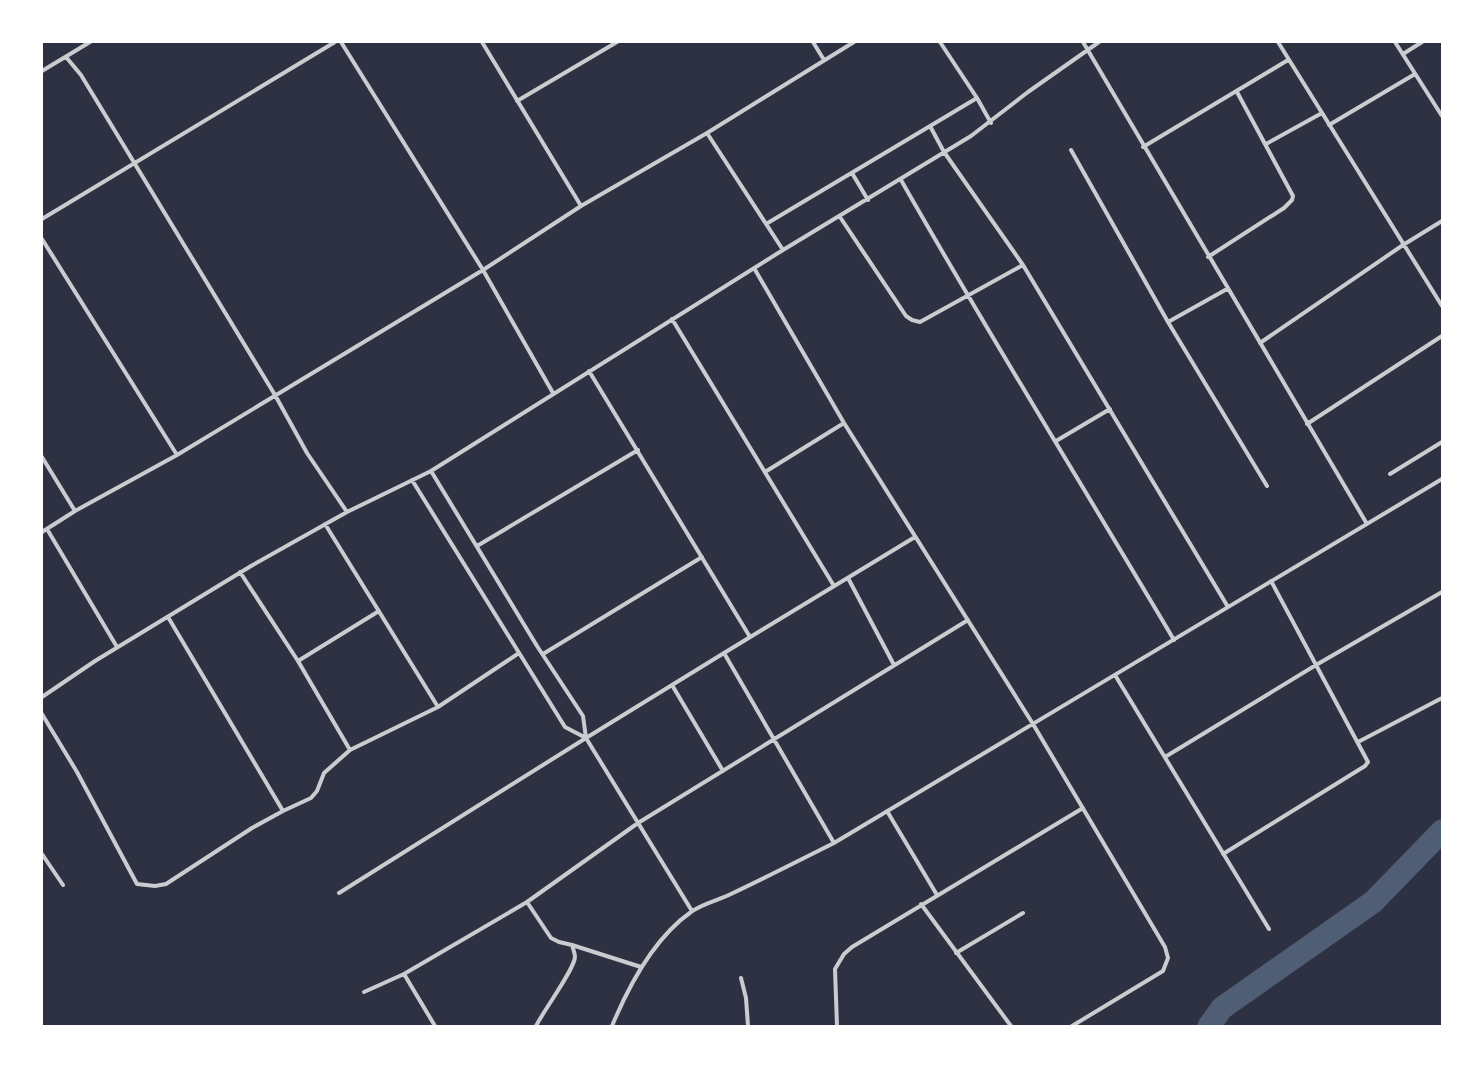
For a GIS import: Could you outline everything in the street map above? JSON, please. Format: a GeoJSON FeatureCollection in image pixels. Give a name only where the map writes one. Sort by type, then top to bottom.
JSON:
{"type":"FeatureCollection","features":[{"type":"Feature","properties":{"kind":"street"},"geometry":{"type":"LineString","coordinates":[[42,71],[90,42]]}},
{"type":"Feature","properties":{"kind":"street"},"geometry":{"type":"LineString","coordinates":[[42,219],[335,42]]}},
{"type":"Feature","properties":{"kind":"street"},"geometry":{"type":"LineString","coordinates":[[341,42],[483,270],[553,393]]}},
{"type":"Feature","properties":{"kind":"street"},"geometry":{"type":"LineString","coordinates":[[482,42],[582,206]]}},
{"type":"Feature","properties":{"kind":"street"},"geometry":{"type":"LineString","coordinates":[[517,101],[618,42]]}},
{"type":"Feature","properties":{"kind":"street"},"geometry":{"type":"LineString","coordinates":[[813,42],[824,60]]}},
{"type":"Feature","properties":{"kind":"street"},"geometry":{"type":"LineString","coordinates":[[42,532],[75,511],[177,455],[483,270],[582,206],[707,133],[854,42]]}},
{"type":"Feature","properties":{"kind":"street"},"geometry":{"type":"LineString","coordinates":[[940,42],[977,98],[991,123]]}},
{"type":"Feature","properties":{"kind":"street"},"geometry":{"type":"LineString","coordinates":[[1083,42],[1143,147],[1367,524]]}},
{"type":"Feature","properties":{"kind":"street"},"geometry":{"type":"LineString","coordinates":[[42,697],[117,647],[240,572],[347,512],[431,471],[754,268],[868,200],[991,123],[1028,92],[1099,42]]}},
{"type":"Feature","properties":{"kind":"street"},"geometry":{"type":"LineString","coordinates":[[1278,42],[1442,306]]}},
{"type":"Feature","properties":{"kind":"street"},"geometry":{"type":"LineString","coordinates":[[1395,42],[1442,116]]}},
{"type":"Feature","properties":{"kind":"street"},"geometry":{"type":"LineString","coordinates":[[1402,54],[1422,42]]}},
{"type":"Feature","properties":{"kind":"street"},"geometry":{"type":"LineString","coordinates":[[66,57],[81,75],[133,164],[275,395],[307,453],[347,512]]}},
{"type":"Feature","properties":{"kind":"street"},"geometry":{"type":"LineString","coordinates":[[1143,147],[1237,92],[1288,60]]}},
{"type":"Feature","properties":{"kind":"street"},"geometry":{"type":"LineString","coordinates":[[1329,125],[1415,74]]}},
{"type":"Feature","properties":{"kind":"street"},"geometry":{"type":"LineString","coordinates":[[1208,257],[1284,208],[1292,200],[1293,196],[1237,92]]}},
{"type":"Feature","properties":{"kind":"street"},"geometry":{"type":"LineString","coordinates":[[766,224],[977,98]]}},
{"type":"Feature","properties":{"kind":"street"},"geometry":{"type":"LineString","coordinates":[[1266,144],[1322,113]]}},
{"type":"Feature","properties":{"kind":"street"},"geometry":{"type":"LineString","coordinates":[[930,126],[944,152],[1023,265],[1228,608]]}},
{"type":"Feature","properties":{"kind":"street"},"geometry":{"type":"LineString","coordinates":[[707,133],[783,250]]}},
{"type":"Feature","properties":{"kind":"street"},"geometry":{"type":"LineString","coordinates":[[1070,150],[1168,322],[1266,486]]}},
{"type":"Feature","properties":{"kind":"street"},"geometry":{"type":"LineString","coordinates":[[852,173],[868,200]]}},
{"type":"Feature","properties":{"kind":"street"},"geometry":{"type":"LineString","coordinates":[[900,180],[967,296],[1056,441],[1174,640]]}},
{"type":"Feature","properties":{"kind":"street"},"geometry":{"type":"LineString","coordinates":[[840,217],[906,316],[912,320],[920,322],[1023,265]]}},
{"type":"Feature","properties":{"kind":"street"},"geometry":{"type":"LineString","coordinates":[[1260,343],[1403,245],[1442,221]]}},
{"type":"Feature","properties":{"kind":"street"},"geometry":{"type":"LineString","coordinates":[[42,238],[177,455]]}},
{"type":"Feature","properties":{"kind":"street"},"geometry":{"type":"LineString","coordinates":[[754,268],[844,423],[1033,724],[1164,947],[1168,958],[1163,971],[1072,1026]]}},
{"type":"Feature","properties":{"kind":"street"},"geometry":{"type":"LineString","coordinates":[[1168,322],[1227,289]]}},
{"type":"Feature","properties":{"kind":"street"},"geometry":{"type":"LineString","coordinates":[[672,320],[834,586]]}},
{"type":"Feature","properties":{"kind":"street"},"geometry":{"type":"LineString","coordinates":[[1307,424],[1442,336]]}},
{"type":"Feature","properties":{"kind":"street"},"geometry":{"type":"LineString","coordinates":[[589,371],[750,637]]}},
{"type":"Feature","properties":{"kind":"street"},"geometry":{"type":"LineString","coordinates":[[1056,441],[1110,409]]}},
{"type":"Feature","properties":{"kind":"street"},"geometry":{"type":"LineString","coordinates":[[765,472],[844,423]]}},
{"type":"Feature","properties":{"kind":"street"},"geometry":{"type":"LineString","coordinates":[[1390,474],[1442,442]]}},
{"type":"Feature","properties":{"kind":"street"},"geometry":{"type":"LineString","coordinates":[[477,546],[638,450]]}},
{"type":"Feature","properties":{"kind":"street"},"geometry":{"type":"LineString","coordinates":[[42,457],[75,511]]}},
{"type":"Feature","properties":{"kind":"street"},"geometry":{"type":"LineString","coordinates":[[431,471],[543,654],[583,716],[586,738],[692,911]]}},
{"type":"Feature","properties":{"kind":"street"},"geometry":{"type":"LineString","coordinates":[[412,480],[565,727],[586,738]]}},
{"type":"Feature","properties":{"kind":"street"},"geometry":{"type":"LineString","coordinates":[[612,1026],[626,993],[641,967],[676,924],[692,911],[732,894],[834,843],[1442,480]]}},
{"type":"Feature","properties":{"kind":"street"},"geometry":{"type":"LineString","coordinates":[[325,524],[438,707]]}},
{"type":"Feature","properties":{"kind":"street"},"geometry":{"type":"LineString","coordinates":[[47,529],[117,647]]}},
{"type":"Feature","properties":{"kind":"street"},"geometry":{"type":"LineString","coordinates":[[338,894],[586,738],[916,537]]}},
{"type":"Feature","properties":{"kind":"street"},"geometry":{"type":"LineString","coordinates":[[543,654],[702,557]]}},
{"type":"Feature","properties":{"kind":"street"},"geometry":{"type":"LineString","coordinates":[[240,572],[298,661],[350,750]]}},
{"type":"Feature","properties":{"kind":"street"},"geometry":{"type":"LineString","coordinates":[[848,578],[894,665]]}},
{"type":"Feature","properties":{"kind":"street"},"geometry":{"type":"LineString","coordinates":[[1223,854],[1365,766],[1368,760],[1271,582]]}},
{"type":"Feature","properties":{"kind":"street"},"geometry":{"type":"LineString","coordinates":[[1165,757],[1316,665],[1442,592]]}},
{"type":"Feature","properties":{"kind":"street"},"geometry":{"type":"LineString","coordinates":[[298,661],[379,611]]}},
{"type":"Feature","properties":{"kind":"street"},"geometry":{"type":"LineString","coordinates":[[168,617],[282,811]]}},
{"type":"Feature","properties":{"kind":"street"},"geometry":{"type":"LineString","coordinates":[[364,992],[404,974],[527,902],[638,823],[968,620]]}},
{"type":"Feature","properties":{"kind":"street"},"geometry":{"type":"LineString","coordinates":[[42,714],[77,772],[137,884],[155,886],[166,884],[239,836],[282,811],[311,798],[317,791],[324,773],[350,750],[438,707],[519,653]]}},
{"type":"Feature","properties":{"kind":"street"},"geometry":{"type":"LineString","coordinates":[[724,653],[834,843]]}},
{"type":"Feature","properties":{"kind":"street"},"geometry":{"type":"LineString","coordinates":[[1115,674],[1268,929]]}},
{"type":"Feature","properties":{"kind":"street"},"geometry":{"type":"LineString","coordinates":[[672,685],[723,771]]}},
{"type":"Feature","properties":{"kind":"street"},"geometry":{"type":"LineString","coordinates":[[1358,742],[1442,698]]}},
{"type":"Feature","properties":{"kind":"street"},"geometry":{"type":"LineString","coordinates":[[837,1026],[835,969],[844,954],[863,940],[921,904],[1083,808]]}},
{"type":"Feature","properties":{"kind":"street"},"geometry":{"type":"LineString","coordinates":[[887,811],[937,895]]}},
{"type":"Feature","properties":{"kind":"street"},"geometry":{"type":"LineString","coordinates":[[42,854],[63,885]]}},
{"type":"Feature","properties":{"kind":"street"},"geometry":{"type":"LineString","coordinates":[[527,902],[551,938],[559,942],[641,967]]}},
{"type":"Feature","properties":{"kind":"street"},"geometry":{"type":"LineString","coordinates":[[921,904],[1010,1026]]}},
{"type":"Feature","properties":{"kind":"street"},"geometry":{"type":"LineString","coordinates":[[956,953],[1023,912]]}},
{"type":"Feature","properties":{"kind":"street"},"geometry":{"type":"LineString","coordinates":[[536,1026],[573,965],[575,956],[572,945]]}},
{"type":"Feature","properties":{"kind":"street"},"geometry":{"type":"LineString","coordinates":[[404,974],[435,1026]]}},
{"type":"Feature","properties":{"kind":"street"},"geometry":{"type":"LineString","coordinates":[[742,978],[746,998],[748,1026]]}},
{"type":"Feature","properties":{"kind":"waterway"},"geometry":{"type":"LineString","coordinates":[[1209,1026],[1222,1008],[1373,902],[1442,831]]}}]}
